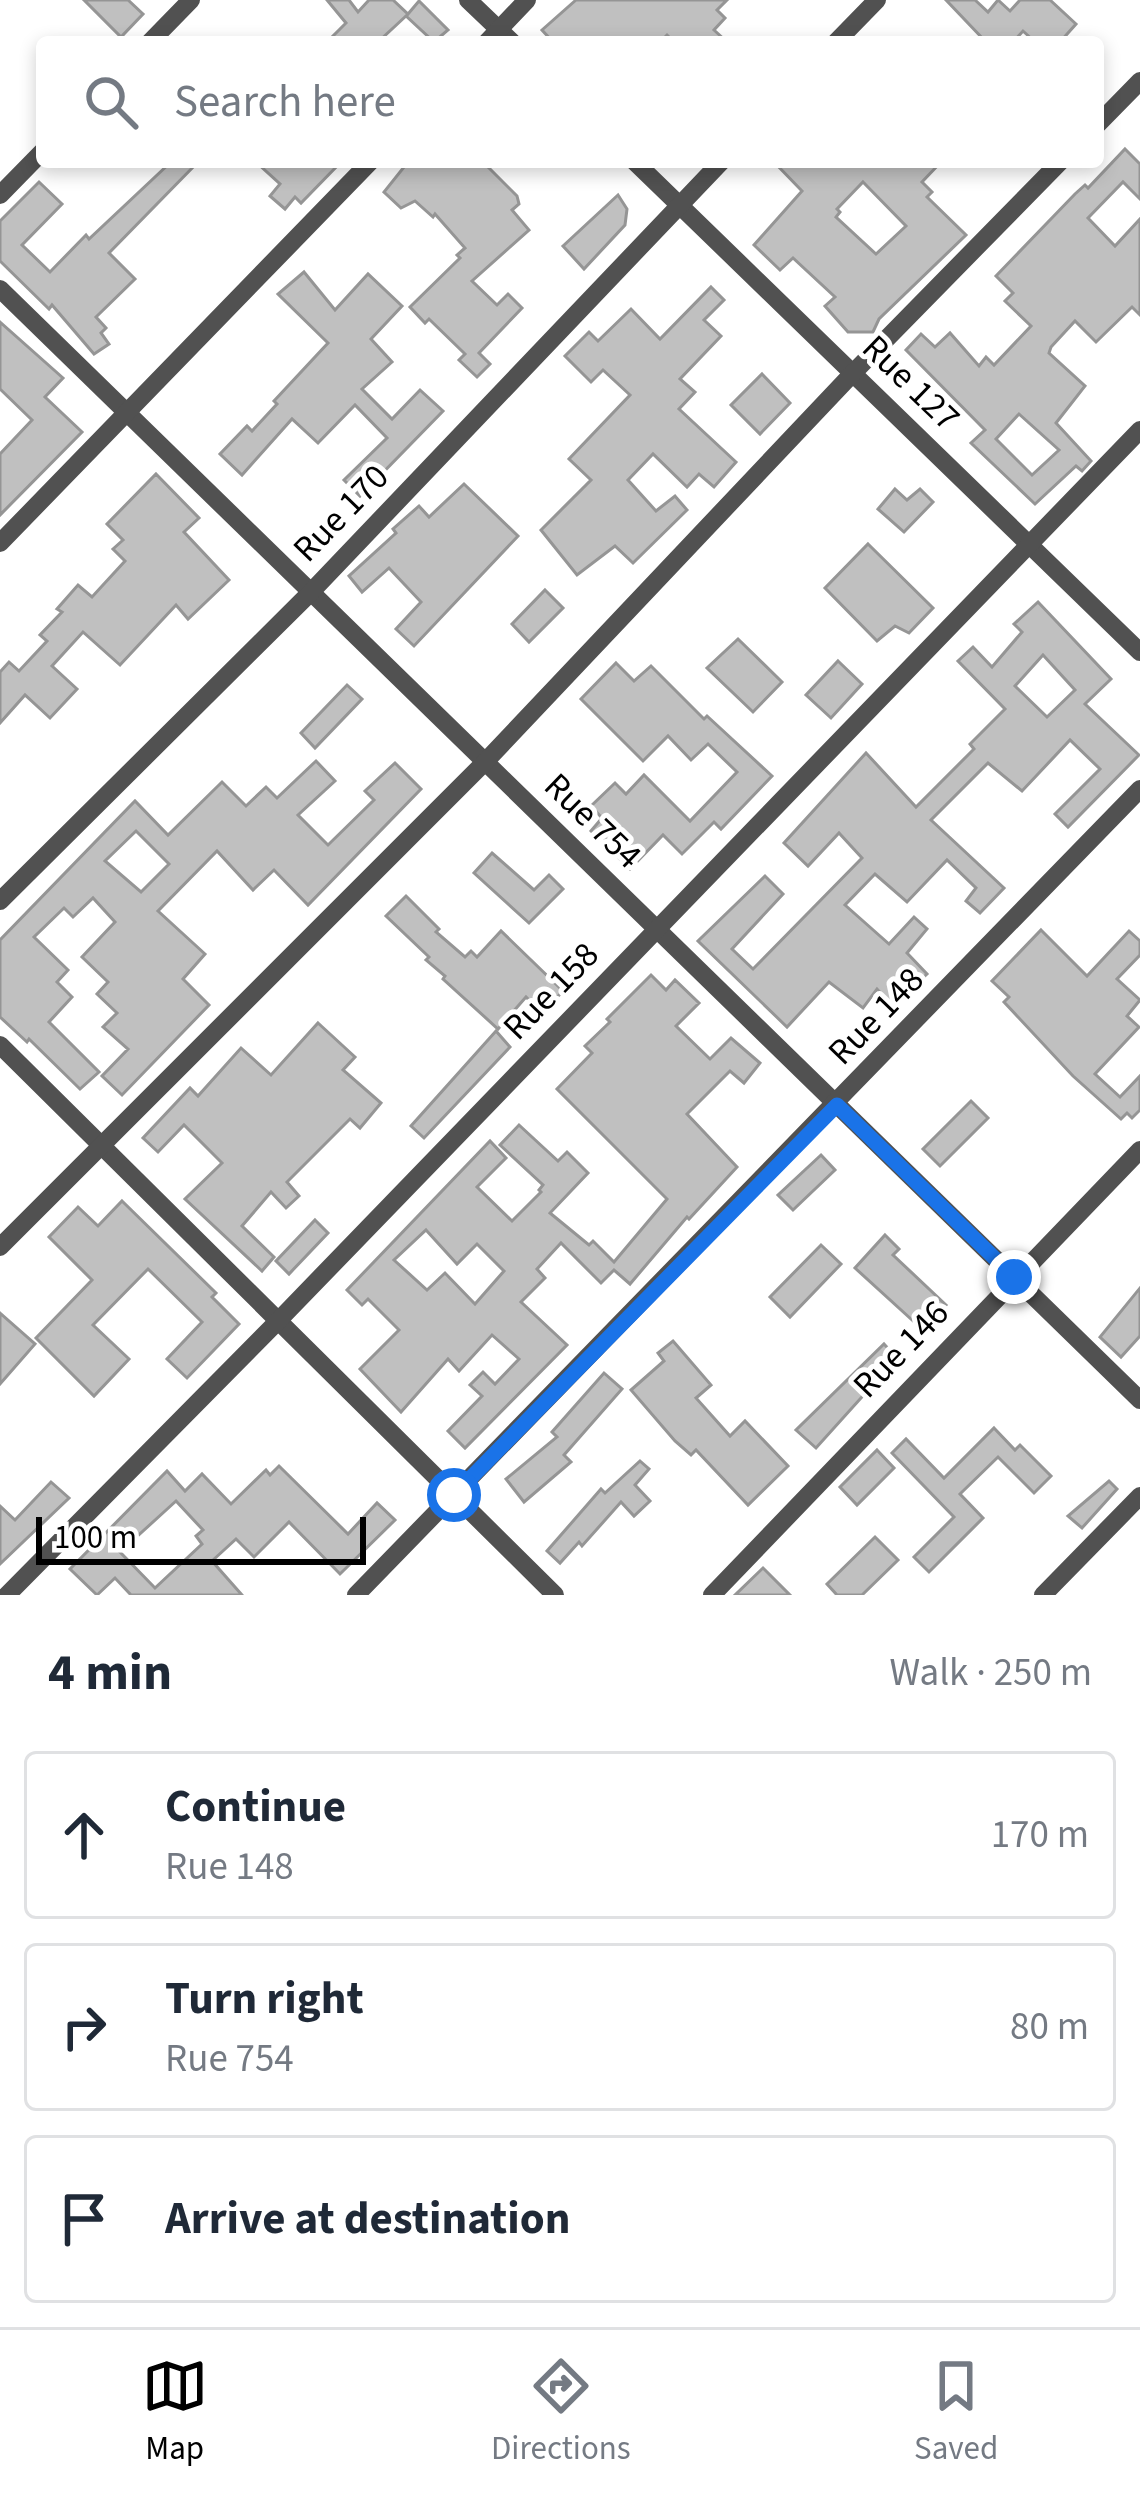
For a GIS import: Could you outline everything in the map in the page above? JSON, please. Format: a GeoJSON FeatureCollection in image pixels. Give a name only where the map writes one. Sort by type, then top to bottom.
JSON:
{"type":"FeatureCollection","features":[{"type":"Feature","properties":{"kind":"street"},"geometry":{"type":"LineString","coordinates":[[156,36],[191,0]]}},
{"type":"Feature","properties":{"kind":"street"},"geometry":{"type":"LineString","coordinates":[[468,0],[497,36]]}},
{"type":"Feature","properties":{"kind":"street"},"geometry":{"type":"LineString","coordinates":[[500,36],[527,0]]}},
{"type":"Feature","properties":{"kind":"street"},"geometry":{"type":"LineString","coordinates":[[842,36],[877,0]]}},
{"type":"Feature","properties":{"kind":"street"},"geometry":{"type":"LineString","coordinates":[[1104,118],[1140,81]]}},
{"type":"Feature","properties":{"kind":"street"},"geometry":{"type":"LineString","coordinates":[[0,196],[36,158]]}},
{"type":"Feature","properties":{"kind":"street"},"geometry":{"type":"LineString","coordinates":[[0,543],[364,168]]}},
{"type":"Feature","properties":{"kind":"street","name":"Rue 127"},"geometry":{"type":"LineString","coordinates":[[641,168],[1140,652]]}},
{"type":"Feature","properties":{"kind":"street","name":"Rue 170"},"geometry":{"type":"LineString","coordinates":[[0,901],[311,592],[715,168]]}},
{"type":"Feature","properties":{"kind":"street"},"geometry":{"type":"LineString","coordinates":[[0,1246],[485,762],[1054,168]]}},
{"type":"Feature","properties":{"kind":"street","name":"Rue 754"},"geometry":{"type":"LineString","coordinates":[[0,289],[1140,1400]]}},
{"type":"Feature","properties":{"kind":"street","name":"Rue 158"},"geometry":{"type":"LineString","coordinates":[[7,1595],[1140,430]]}},
{"type":"Feature","properties":{"kind":"street","name":"Rue 148"},"geometry":{"type":"LineString","coordinates":[[356,1595],[1140,789]]}},
{"type":"Feature","properties":{"kind":"street"},"geometry":{"type":"LineString","coordinates":[[0,1046],[555,1595]]}},
{"type":"Feature","properties":{"kind":"street","name":"Rue 146"},"geometry":{"type":"LineString","coordinates":[[712,1595],[1140,1150]]}},
{"type":"Feature","properties":{"kind":"street"},"geometry":{"type":"LineString","coordinates":[[1043,1595],[1140,1496]]}},
{"type":"Feature","properties":{"kind":"building"},"geometry":{"type":"Polygon","coordinates":[[[84,0],[128,0],[143,14],[120,36],[84,0]]]}},
{"type":"Feature","properties":{"kind":"building"},"geometry":{"type":"Polygon","coordinates":[[[327,0],[349,0],[358,12],[369,0],[393,0],[408,14],[419,1],[448,30],[441,36],[428,36],[406,16],[384,36],[333,36],[346,23],[327,0]]]}},
{"type":"Feature","properties":{"kind":"building"},"geometry":{"type":"Polygon","coordinates":[[[576,0],[727,0],[717,10],[725,18],[714,30],[720,36],[548,36],[542,30],[576,0]]]}},
{"type":"Feature","properties":{"kind":"building"},"geometry":{"type":"Polygon","coordinates":[[[946,0],[975,0],[988,12],[998,0],[1010,11],[1020,0],[1050,0],[1076,24],[1065,36],[1028,36],[1023,31],[1018,36],[980,36],[946,0]]]}},
{"type":"Feature","properties":{"kind":"building"},"geometry":{"type":"Polygon","coordinates":[[[1125,149],[1140,164],[1140,199],[1123,182],[1088,218],[1115,246],[1140,219],[1140,315],[1132,307],[1096,342],[1075,321],[1051,347],[1049,353],[1085,386],[1056,423],[1091,461],[1082,471],[1076,466],[1035,504],[971,443],[985,430],[906,350],[921,334],[935,347],[950,333],[979,366],[986,357],[994,365],[1031,326],[1005,301],[1013,293],[996,276],[1075,194],[1085,185],[1088,188],[1125,149]],[[1019,414],[996,439],[1032,475],[1059,450],[1019,414]]]}},
{"type":"Feature","properties":{"kind":"building"},"geometry":{"type":"Polygon","coordinates":[[[165,168],[192,168],[109,253],[135,279],[96,317],[106,328],[101,333],[109,344],[94,354],[52,305],[49,309],[0,261],[0,221],[39,182],[62,204],[22,245],[50,272],[86,235],[89,239],[165,168]]]}},
{"type":"Feature","properties":{"kind":"building"},"geometry":{"type":"Polygon","coordinates":[[[263,168],[335,168],[301,203],[295,197],[285,209],[270,196],[280,184],[263,168]]]}},
{"type":"Feature","properties":{"kind":"building"},"geometry":{"type":"Polygon","coordinates":[[[403,168],[489,168],[517,196],[519,204],[512,210],[529,230],[472,281],[497,305],[508,294],[522,308],[479,353],[490,364],[477,377],[459,360],[465,354],[410,307],[465,248],[435,214],[433,217],[415,201],[401,208],[384,192],[403,168]]]}},
{"type":"Feature","properties":{"kind":"building"},"geometry":{"type":"Polygon","coordinates":[[[780,168],[935,168],[922,182],[932,192],[927,197],[966,235],[879,319],[873,332],[848,332],[825,306],[835,297],[793,258],[780,270],[754,245],[802,191],[780,168]],[[863,182],[837,209],[836,217],[876,254],[906,226],[863,182]]]}},
{"type":"Feature","properties":{"kind":"building"},"geometry":{"type":"Polygon","coordinates":[[[618,195],[627,209],[625,225],[584,269],[563,246],[618,195]]]}},
{"type":"Feature","properties":{"kind":"building"},"geometry":{"type":"Polygon","coordinates":[[[304,272],[335,310],[368,274],[402,306],[371,339],[392,362],[362,389],[392,419],[420,390],[443,411],[360,496],[344,480],[387,438],[355,405],[318,443],[292,419],[242,475],[220,454],[247,426],[252,431],[328,343],[278,294],[304,272]]]}},
{"type":"Feature","properties":{"kind":"building"},"geometry":{"type":"Polygon","coordinates":[[[711,287],[724,300],[704,320],[721,336],[680,379],[695,392],[679,409],[736,462],[714,487],[699,474],[687,487],[653,454],[628,480],[656,511],[675,496],[687,510],[633,563],[615,546],[577,575],[541,530],[591,480],[569,459],[630,395],[603,370],[591,382],[565,356],[589,332],[598,341],[631,309],[660,339],[711,287]]]}},
{"type":"Feature","properties":{"kind":"building"},"geometry":{"type":"Polygon","coordinates":[[[0,322],[63,378],[45,397],[82,432],[0,515],[0,454],[32,420],[0,389],[0,322]]]}},
{"type":"Feature","properties":{"kind":"building"},"geometry":{"type":"Polygon","coordinates":[[[762,374],[790,403],[760,434],[731,405],[762,374]]]}},
{"type":"Feature","properties":{"kind":"building"},"geometry":{"type":"Polygon","coordinates":[[[156,474],[199,518],[184,532],[229,580],[188,619],[176,605],[120,665],[83,632],[52,666],[77,689],[50,718],[25,695],[0,723],[0,672],[9,662],[19,671],[47,641],[40,635],[78,585],[92,597],[125,561],[113,549],[123,540],[107,524],[156,474]]]}},
{"type":"Feature","properties":{"kind":"building"},"geometry":{"type":"Polygon","coordinates":[[[464,484],[518,536],[414,646],[396,629],[421,602],[389,568],[362,592],[349,576],[419,506],[429,517],[464,484]]]}},
{"type":"Feature","properties":{"kind":"building"},"geometry":{"type":"Polygon","coordinates":[[[895,489],[907,500],[920,489],[933,502],[904,532],[878,509],[895,489]]]}},
{"type":"Feature","properties":{"kind":"building"},"geometry":{"type":"Polygon","coordinates":[[[868,544],[933,608],[909,633],[895,626],[877,641],[825,588],[868,544]]]}},
{"type":"Feature","properties":{"kind":"building"},"geometry":{"type":"Polygon","coordinates":[[[545,590],[563,608],[529,642],[512,624],[545,590]]]}},
{"type":"Feature","properties":{"kind":"building"},"geometry":{"type":"Polygon","coordinates":[[[1038,602],[1111,679],[1085,704],[1139,755],[1068,827],[1055,814],[1100,769],[1070,740],[1022,791],[988,763],[931,820],[1004,888],[980,913],[966,901],[976,888],[947,860],[907,902],[875,874],[845,905],[889,944],[914,917],[927,929],[907,953],[927,974],[893,1006],[877,989],[863,1008],[829,982],[787,1027],[698,941],[765,876],[783,894],[732,949],[753,969],[862,858],[839,833],[808,866],[784,843],[866,753],[916,807],[974,749],[970,744],[1005,709],[958,661],[973,647],[992,667],[1022,632],[1014,624],[1038,602]],[[1043,655],[1015,686],[1047,717],[1075,690],[1043,655]]]}},
{"type":"Feature","properties":{"kind":"building"},"geometry":{"type":"Polygon","coordinates":[[[738,639],[782,682],[753,712],[707,668],[738,639]]]}},
{"type":"Feature","properties":{"kind":"building"},"geometry":{"type":"Polygon","coordinates":[[[838,661],[862,684],[831,718],[806,695],[838,661]]]}},
{"type":"Feature","properties":{"kind":"building"},"geometry":{"type":"Polygon","coordinates":[[[616,663],[634,681],[651,666],[772,776],[721,829],[714,822],[682,854],[663,835],[630,869],[591,831],[602,818],[591,806],[615,783],[626,794],[644,775],[690,821],[737,772],[708,744],[691,760],[668,736],[643,761],[581,699],[616,663]]]}},
{"type":"Feature","properties":{"kind":"building"},"geometry":{"type":"Polygon","coordinates":[[[347,685],[362,699],[315,748],[301,733],[347,685]]]}},
{"type":"Feature","properties":{"kind":"building"},"geometry":{"type":"Polygon","coordinates":[[[316,761],[335,781],[298,815],[328,845],[374,800],[365,791],[395,763],[421,789],[308,905],[274,870],[253,890],[217,851],[158,911],[205,954],[183,979],[209,1005],[122,1095],[102,1076],[128,1049],[103,1027],[117,1013],[97,994],[108,982],[82,957],[115,922],[93,898],[73,917],[64,908],[34,937],[68,970],[57,982],[72,997],[49,1022],[99,1072],[80,1089],[0,1017],[0,940],[135,801],[168,835],[222,782],[246,806],[266,787],[277,798],[316,761]],[[136,831],[105,861],[141,892],[169,864],[136,831]]]}},
{"type":"Feature","properties":{"kind":"building"},"geometry":{"type":"Polygon","coordinates":[[[492,853],[534,890],[549,875],[563,889],[529,923],[474,873],[492,853]]]}},
{"type":"Feature","properties":{"kind":"building"},"geometry":{"type":"Polygon","coordinates":[[[406,896],[465,957],[471,951],[477,957],[501,931],[563,991],[542,1013],[526,997],[498,1029],[443,979],[426,960],[429,957],[386,916],[406,896]]]}},
{"type":"Feature","properties":{"kind":"building"},"geometry":{"type":"Polygon","coordinates":[[[1041,930],[1087,976],[1129,931],[1140,941],[1140,955],[1117,979],[1140,1000],[1127,1016],[1139,1027],[1095,1074],[1120,1097],[1140,1076],[1140,1110],[1132,1118],[1127,1113],[1121,1119],[1073,1076],[1004,1002],[1009,997],[992,981],[1041,930]]]}},
{"type":"Feature","properties":{"kind":"building"},"geometry":{"type":"Polygon","coordinates":[[[651,975],[666,990],[675,980],[699,1003],[676,1026],[710,1059],[731,1038],[760,1063],[744,1083],[730,1071],[687,1114],[737,1167],[630,1284],[614,1270],[601,1283],[561,1243],[537,1269],[545,1278],[521,1302],[567,1345],[465,1448],[448,1431],[482,1396],[470,1385],[483,1372],[495,1384],[519,1359],[492,1335],[459,1371],[448,1359],[401,1412],[360,1369],[399,1330],[368,1299],[362,1305],[347,1290],[490,1141],[506,1158],[477,1187],[512,1221],[543,1185],[500,1145],[519,1125],[558,1161],[567,1152],[588,1173],[550,1213],[589,1245],[593,1241],[614,1262],[667,1199],[557,1089],[592,1053],[585,1046],[610,1022],[607,1019],[651,975]],[[426,1230],[394,1260],[427,1290],[445,1273],[475,1304],[504,1271],[477,1244],[457,1264],[426,1230]]]}},
{"type":"Feature","properties":{"kind":"building"},"geometry":{"type":"Polygon","coordinates":[[[318,1023],[355,1057],[343,1070],[381,1103],[360,1128],[350,1119],[287,1182],[299,1196],[286,1208],[271,1192],[242,1226],[274,1257],[262,1271],[185,1199],[222,1163],[184,1125],[158,1152],[143,1138],[190,1088],[198,1096],[241,1048],[271,1075],[318,1023]]]}},
{"type":"Feature","properties":{"kind":"building"},"geometry":{"type":"Polygon","coordinates":[[[496,1031],[510,1047],[424,1138],[411,1126],[496,1031]]]}},
{"type":"Feature","properties":{"kind":"building"},"geometry":{"type":"Polygon","coordinates":[[[971,1101],[988,1118],[940,1166],[923,1149],[971,1101]]]}},
{"type":"Feature","properties":{"kind":"building"},"geometry":{"type":"Polygon","coordinates":[[[821,1155],[835,1170],[793,1210],[778,1195],[821,1155]]]}},
{"type":"Feature","properties":{"kind":"building"},"geometry":{"type":"Polygon","coordinates":[[[122,1201],[216,1293],[212,1297],[239,1324],[187,1378],[167,1359],[202,1322],[148,1269],[93,1325],[129,1359],[94,1396],[36,1338],[92,1280],[49,1237],[78,1207],[98,1226],[122,1201]]]}},
{"type":"Feature","properties":{"kind":"building"},"geometry":{"type":"Polygon","coordinates":[[[315,1220],[328,1233],[289,1274],[276,1261],[315,1220]]]}},
{"type":"Feature","properties":{"kind":"building"},"geometry":{"type":"Polygon","coordinates":[[[885,1235],[899,1249],[893,1255],[946,1305],[923,1330],[855,1268],[885,1235]]]}},
{"type":"Feature","properties":{"kind":"building"},"geometry":{"type":"Polygon","coordinates":[[[821,1245],[841,1264],[790,1317],[770,1297],[821,1245]]]}},
{"type":"Feature","properties":{"kind":"building"},"geometry":{"type":"Polygon","coordinates":[[[1140,1288],[1140,1336],[1121,1357],[1100,1337],[1140,1288]]]}},
{"type":"Feature","properties":{"kind":"building"},"geometry":{"type":"Polygon","coordinates":[[[0,1313],[35,1344],[0,1384],[0,1313]]]}},
{"type":"Feature","properties":{"kind":"building"},"geometry":{"type":"Polygon","coordinates":[[[673,1341],[711,1385],[696,1398],[730,1436],[745,1421],[788,1466],[748,1505],[696,1450],[691,1455],[675,1441],[631,1390],[664,1361],[658,1353],[673,1341]]]}},
{"type":"Feature","properties":{"kind":"building"},"geometry":{"type":"Polygon","coordinates":[[[884,1344],[897,1358],[816,1448],[796,1430],[884,1344]]]}},
{"type":"Feature","properties":{"kind":"building"},"geometry":{"type":"Polygon","coordinates":[[[604,1373],[622,1389],[564,1455],[571,1462],[524,1502],[506,1479],[557,1437],[552,1432],[604,1373]]]}},
{"type":"Feature","properties":{"kind":"building"},"geometry":{"type":"Polygon","coordinates":[[[994,1428],[1015,1450],[1020,1445],[1051,1476],[1034,1493],[998,1457],[960,1494],[983,1518],[929,1572],[914,1557],[954,1517],[892,1453],[906,1439],[944,1478],[994,1428]]]}},
{"type":"Feature","properties":{"kind":"building"},"geometry":{"type":"Polygon","coordinates":[[[877,1450],[894,1468],[857,1505],[840,1487],[877,1450]]]}},
{"type":"Feature","properties":{"kind":"building"},"geometry":{"type":"Polygon","coordinates":[[[640,1461],[649,1469],[635,1485],[650,1501],[634,1516],[621,1502],[560,1563],[547,1551],[601,1489],[605,1493],[640,1461]]]}},
{"type":"Feature","properties":{"kind":"building"},"geometry":{"type":"Polygon","coordinates":[[[279,1466],[348,1534],[377,1503],[395,1520],[340,1574],[289,1522],[254,1557],[236,1539],[212,1561],[242,1595],[131,1595],[115,1578],[97,1595],[70,1569],[167,1471],[185,1491],[202,1474],[231,1504],[266,1470],[270,1475],[279,1466]],[[176,1501],[120,1552],[155,1588],[202,1544],[196,1536],[203,1530],[176,1501]]]}},
{"type":"Feature","properties":{"kind":"building"},"geometry":{"type":"Polygon","coordinates":[[[1109,1481],[1117,1489],[1082,1528],[1068,1516],[1109,1481]]]}},
{"type":"Feature","properties":{"kind":"building"},"geometry":{"type":"Polygon","coordinates":[[[51,1482],[69,1498],[0,1564],[0,1506],[15,1520],[51,1482]]]}},
{"type":"Feature","properties":{"kind":"building"},"geometry":{"type":"Polygon","coordinates":[[[875,1537],[898,1560],[862,1595],[837,1595],[827,1584],[875,1537]]]}},
{"type":"Feature","properties":{"kind":"building"},"geometry":{"type":"Polygon","coordinates":[[[763,1568],[790,1595],[735,1595],[763,1568]]]}},
{"type":"Feature","properties":{"kind":"route"},"geometry":{"type":"LineString","coordinates":[[454,1495],[837,1105],[1014,1277]]}}]}
